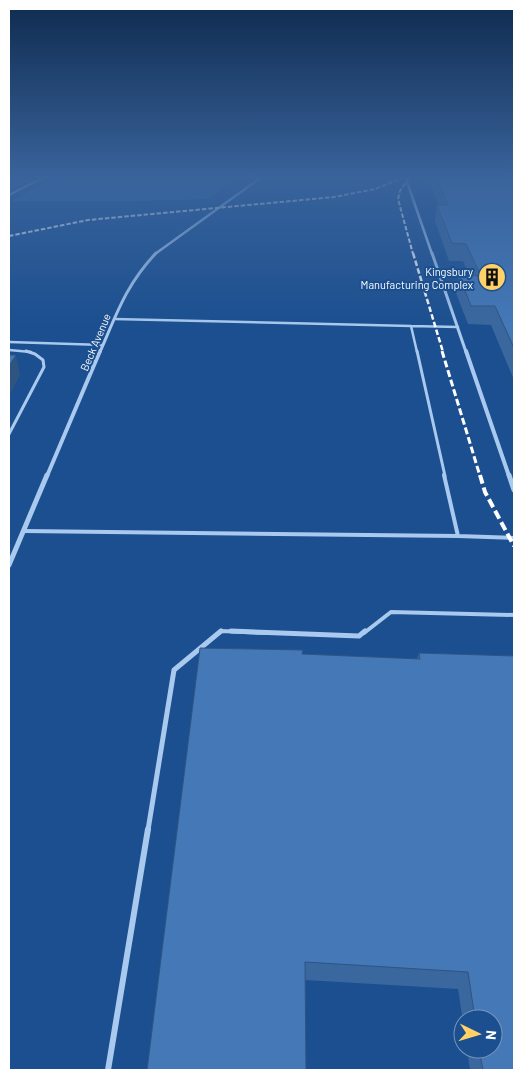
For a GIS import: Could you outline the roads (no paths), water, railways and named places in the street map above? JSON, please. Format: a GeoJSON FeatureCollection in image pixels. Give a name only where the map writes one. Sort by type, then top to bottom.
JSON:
{"type":"FeatureCollection","features":[{"type":"Feature","properties":{"kind":"street","name":"Beck Avenue"},"geometry":{"type":"LineString","coordinates":[[9,565],[126,291],[150,259],[192,226]]}},
{"type":"Feature","properties":{"kind":"street"},"geometry":{"type":"LineString","coordinates":[[423,226],[514,490]]}},
{"type":"Feature","properties":{"kind":"lane"},"geometry":{"type":"LineString","coordinates":[[114,319],[458,327]]}},
{"type":"Feature","properties":{"kind":"lane"},"geometry":{"type":"LineString","coordinates":[[411,326],[458,536]]}},
{"type":"Feature","properties":{"kind":"lane"},"geometry":{"type":"LineString","coordinates":[[9,342],[103,345]]}},
{"type":"Feature","properties":{"kind":"lane"},"geometry":{"type":"LineString","coordinates":[[9,350],[29,351],[38,354],[44,360],[44,367],[9,434]]}},
{"type":"Feature","properties":{"kind":"lane"},"geometry":{"type":"LineString","coordinates":[[24,531],[514,538]]}},
{"type":"Feature","properties":{"kind":"lane"},"geometry":{"type":"LineString","coordinates":[[108,1070],[174,670],[221,631],[359,636],[391,612],[514,615]]}},
{"type":"Feature","properties":{"kind":"railway"},"geometry":{"type":"LineString","coordinates":[[9,236],[57,226]]}},
{"type":"Feature","properties":{"kind":"railway"},"geometry":{"type":"LineString","coordinates":[[405,226],[413,254]]}},
{"type":"Feature","properties":{"kind":"railway"},"geometry":{"type":"LineString","coordinates":[[413,253],[443,352]]}},
{"type":"Feature","properties":{"kind":"railway"},"geometry":{"type":"LineString","coordinates":[[442,351],[480,476]]}},
{"type":"Feature","properties":{"kind":"railway"},"geometry":{"type":"LineString","coordinates":[[480,475],[485,492],[514,546]]}},
{"type":"Feature","properties":{"kind":"place","name":"Kingsbury Manufacturing Complex"},"geometry":{"type":"Point","coordinates":[492,277]}}]}
